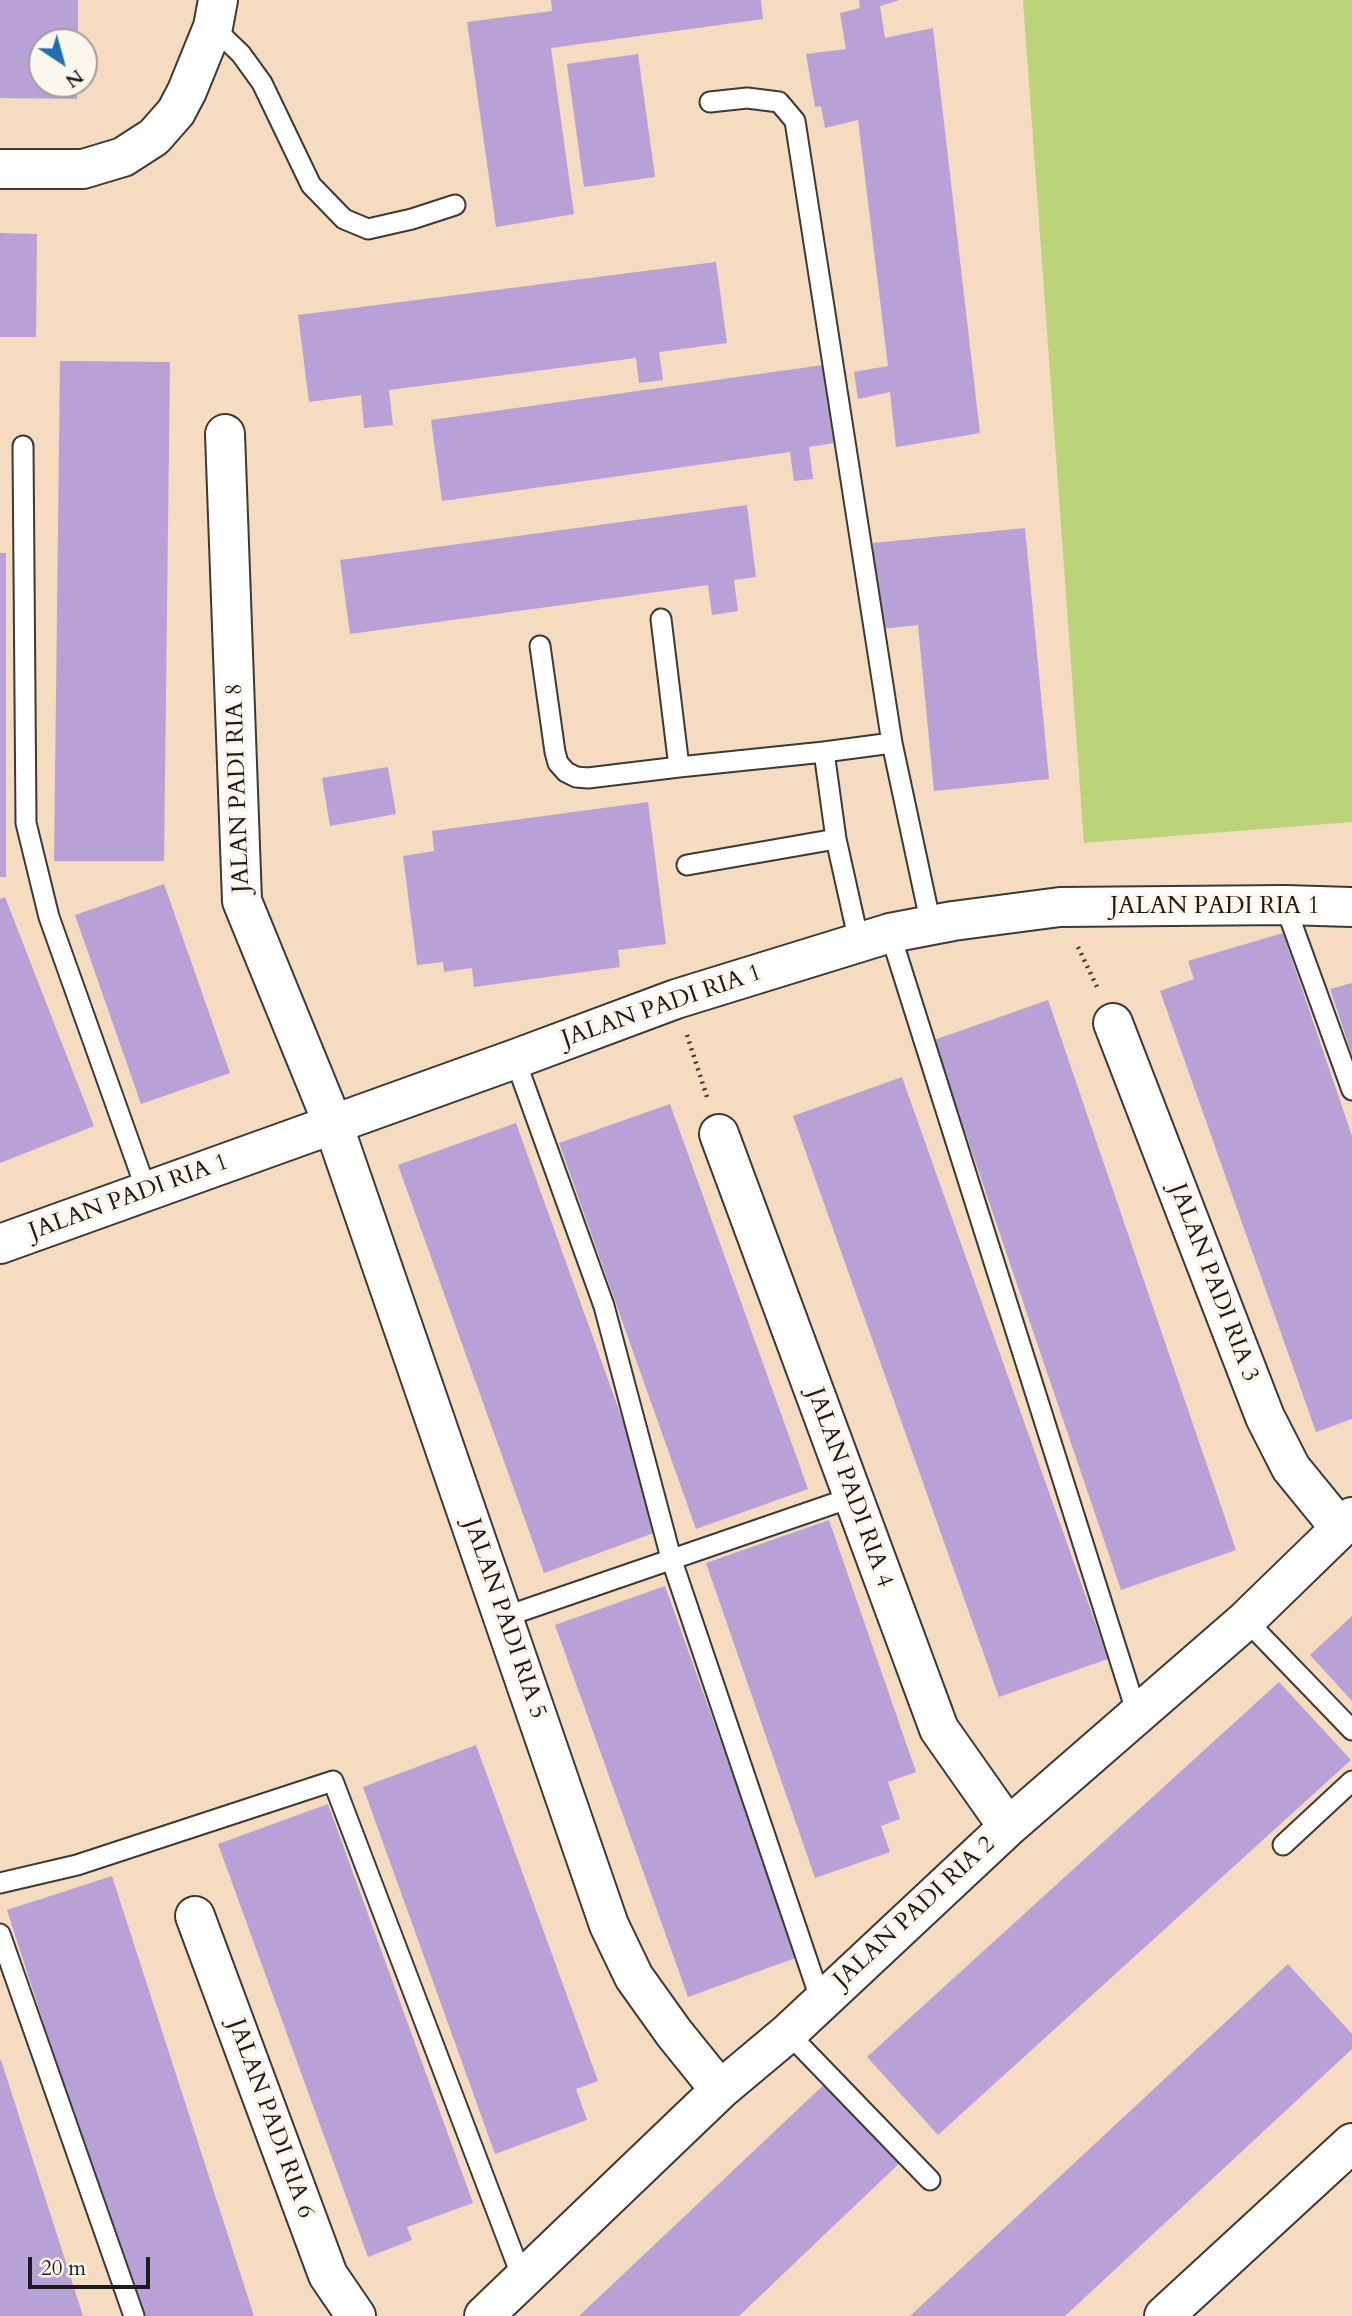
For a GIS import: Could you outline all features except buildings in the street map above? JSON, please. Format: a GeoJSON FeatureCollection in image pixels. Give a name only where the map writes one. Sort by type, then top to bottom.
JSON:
{"type":"FeatureCollection","features":[{"type":"Feature","properties":{"kind":"street"},"geometry":{"type":"LineString","coordinates":[[0,169],[83,169],[123,157],[154,137],[176,112],[187,91],[216,13]]}},
{"type":"Feature","properties":{"kind":"street","name":"JALAN PADI RIA 8"},"geometry":{"type":"LineString","coordinates":[[225,435],[243,901],[332,1124]]}},
{"type":"Feature","properties":{"kind":"street","name":"JALAN PADI RIA 1"},"geometry":{"type":"LineString","coordinates":[[0,1244],[676,999],[875,937],[931,925],[1060,906],[1352,907]]}},
{"type":"Feature","properties":{"kind":"street","name":"JALAN PADI RIA 3"},"geometry":{"type":"LineString","coordinates":[[1113,1023],[1265,1417],[1291,1468],[1346,1523]]}},
{"type":"Feature","properties":{"kind":"street","name":"JALAN PADI RIA 5"},"geometry":{"type":"LineString","coordinates":[[332,1124],[609,1925],[634,1977],[720,2090]]}},
{"type":"Feature","properties":{"kind":"street","name":"JALAN PADI RIA 4"},"geometry":{"type":"LineString","coordinates":[[719,1134],[939,1729],[1008,1827]]}},
{"type":"Feature","properties":{"kind":"street","name":"JALAN PADI RIA 2"},"geometry":{"type":"LineString","coordinates":[[484,2316],[720,2090],[788,2033],[1008,1827],[1246,1620],[1346,1523]]}},
{"type":"Feature","properties":{"kind":"street","name":"JALAN PADI RIA 6"},"geometry":{"type":"LineString","coordinates":[[195,1916],[328,2275],[356,2316]]}},
{"type":"Feature","properties":{"kind":"street"},"geometry":{"type":"LineString","coordinates":[[1164,2316],[1352,2143]]}},
{"type":"Feature","properties":{"kind":"lane"},"geometry":{"type":"LineString","coordinates":[[216,13],[262,83],[311,184],[344,219],[368,229],[456,205]]}},
{"type":"Feature","properties":{"kind":"lane"},"geometry":{"type":"LineString","coordinates":[[710,102],[747,98],[779,102],[794,121],[892,743],[931,925]]}},
{"type":"Feature","properties":{"kind":"lane"},"geometry":{"type":"LineString","coordinates":[[23,446],[26,823],[49,916],[147,1192]]}},
{"type":"Feature","properties":{"kind":"lane"},"geometry":{"type":"LineString","coordinates":[[661,619],[680,767]]}},
{"type":"Feature","properties":{"kind":"lane"},"geometry":{"type":"LineString","coordinates":[[540,646],[558,763],[566,772],[576,777],[588,778],[892,743]]}},
{"type":"Feature","properties":{"kind":"lane"},"geometry":{"type":"LineString","coordinates":[[824,752],[836,839],[875,937],[1137,1714]]}},
{"type":"Feature","properties":{"kind":"lane"},"geometry":{"type":"LineString","coordinates":[[687,865],[836,839]]}},
{"type":"Feature","properties":{"kind":"lane"},"geometry":{"type":"LineString","coordinates":[[1286,905],[1352,1090]]}},
{"type":"Feature","properties":{"kind":"lane"},"geometry":{"type":"LineString","coordinates":[[515,1059],[604,1306],[671,1558],[821,2001]]}},
{"type":"Feature","properties":{"kind":"lane"},"geometry":{"type":"LineString","coordinates":[[504,1617],[853,1497]]}},
{"type":"Feature","properties":{"kind":"lane"},"geometry":{"type":"LineString","coordinates":[[1246,1620],[1352,1730]]}},
{"type":"Feature","properties":{"kind":"lane"},"geometry":{"type":"LineString","coordinates":[[0,1883],[77,1865],[333,1781],[523,2280]]}},
{"type":"Feature","properties":{"kind":"lane"},"geometry":{"type":"LineString","coordinates":[[1283,1845],[1352,1781]]}},
{"type":"Feature","properties":{"kind":"lane"},"geometry":{"type":"LineString","coordinates":[[0,1934],[134,2316]]}},
{"type":"Feature","properties":{"kind":"lane"},"geometry":{"type":"LineString","coordinates":[[788,2033],[930,2180]]}},
{"type":"Feature","properties":{"kind":"path"},"geometry":{"type":"LineString","coordinates":[[1060,906],[1113,1023]]}},
{"type":"Feature","properties":{"kind":"path"},"geometry":{"type":"LineString","coordinates":[[676,999],[719,1134]]}},
{"type":"Feature","properties":{"kind":"green space"},"geometry":{"type":"Polygon","coordinates":[[[1023,0],[1352,0],[1352,822],[1084,843],[1023,0]]]}}]}
